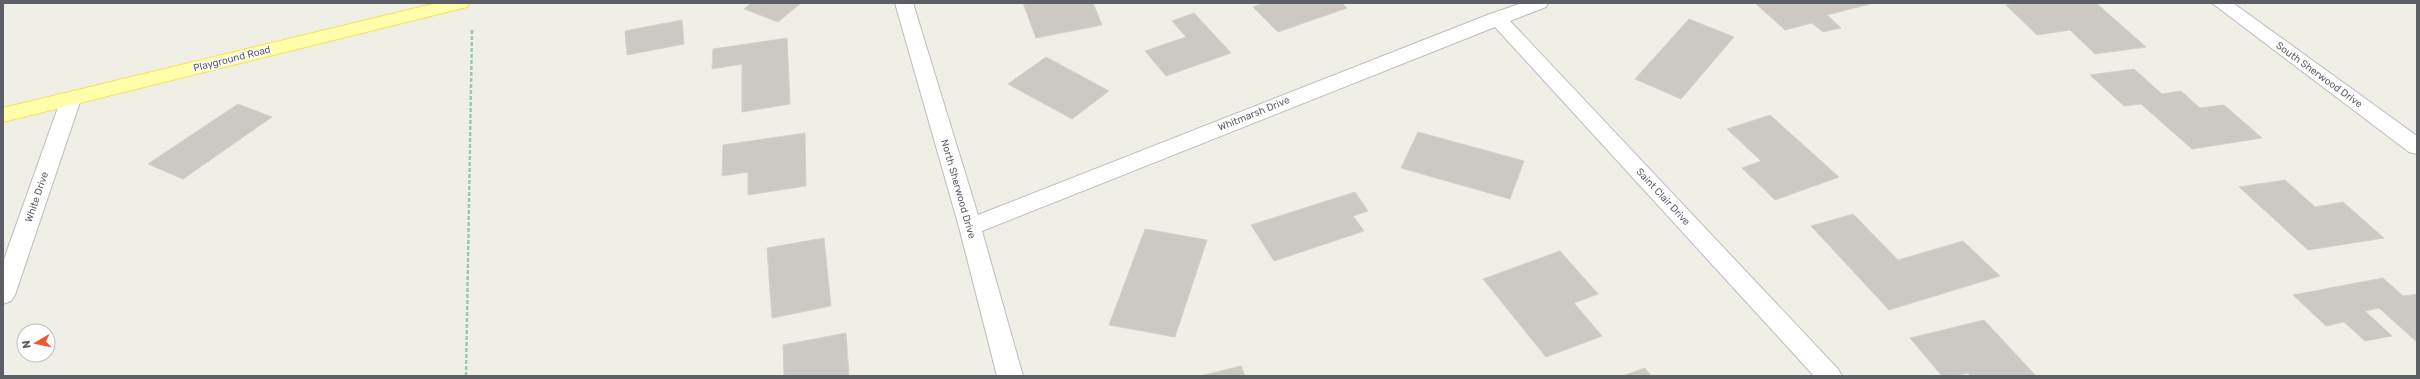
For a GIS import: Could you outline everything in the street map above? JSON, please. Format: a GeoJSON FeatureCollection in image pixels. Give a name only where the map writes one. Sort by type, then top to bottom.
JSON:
{"type":"FeatureCollection","features":[{"type":"Feature","properties":{"kind":"main road","name":"Playground Road"},"geometry":{"type":"LineString","coordinates":[[3,115],[460,3]]}},
{"type":"Feature","properties":{"kind":"street","name":"North Sherwood Drive"},"geometry":{"type":"LineString","coordinates":[[904,3],[970,227],[1010,376]]}},
{"type":"Feature","properties":{"kind":"street","name":"Whitmarsh Drive"},"geometry":{"type":"LineString","coordinates":[[970,227],[1497,18],[1539,3]]}},
{"type":"Feature","properties":{"kind":"street","name":"South Sherwood Drive"},"geometry":{"type":"LineString","coordinates":[[2221,3],[2417,147]]}},
{"type":"Feature","properties":{"kind":"street","name":"Saint Clair Drive"},"geometry":{"type":"LineString","coordinates":[[1497,18],[1829,376]]}},
{"type":"Feature","properties":{"kind":"street","name":"White Drive"},"geometry":{"type":"LineString","coordinates":[[3,295],[71,99]]}},
{"type":"Feature","properties":{"kind":"path"},"geometry":{"type":"LineString","coordinates":[[466,376],[472,27]]}},
{"type":"Feature","properties":{"kind":"building"},"geometry":{"type":"Polygon","coordinates":[[[751,3],[801,3],[778,22],[744,9],[751,3]]]}},
{"type":"Feature","properties":{"kind":"building"},"geometry":{"type":"Polygon","coordinates":[[[1023,3],[1093,3],[1102,25],[1036,38],[1023,3]]]}},
{"type":"Feature","properties":{"kind":"building"},"geometry":{"type":"Polygon","coordinates":[[[1264,3],[1342,3],[1347,8],[1278,32],[1253,7],[1264,3]]]}},
{"type":"Feature","properties":{"kind":"building"},"geometry":{"type":"Polygon","coordinates":[[[1755,3],[1874,3],[1827,15],[1841,28],[1823,32],[1812,23],[1785,30],[1755,3]]]}},
{"type":"Feature","properties":{"kind":"building"},"geometry":{"type":"Polygon","coordinates":[[[2024,3],[2096,3],[2146,47],[2095,54],[2070,30],[2037,35],[2006,5],[2024,3]]]}},
{"type":"Feature","properties":{"kind":"building"},"geometry":{"type":"Polygon","coordinates":[[[1194,13],[1231,53],[1166,76],[1145,51],[1186,37],[1172,21],[1194,13]]]}},
{"type":"Feature","properties":{"kind":"building"},"geometry":{"type":"Polygon","coordinates":[[[1689,19],[1734,37],[1681,99],[1635,79],[1689,19]]]}},
{"type":"Feature","properties":{"kind":"building"},"geometry":{"type":"Polygon","coordinates":[[[682,20],[684,44],[627,55],[625,31],[682,20]]]}},
{"type":"Feature","properties":{"kind":"building"},"geometry":{"type":"Polygon","coordinates":[[[787,38],[790,104],[742,112],[742,64],[712,69],[713,49],[787,38]]]}},
{"type":"Feature","properties":{"kind":"building"},"geometry":{"type":"Polygon","coordinates":[[[1046,57],[1109,91],[1072,119],[1008,84],[1046,57]]]}},
{"type":"Feature","properties":{"kind":"building"},"geometry":{"type":"Polygon","coordinates":[[[2134,69],[2162,94],[2181,91],[2200,108],[2224,105],[2262,138],[2192,149],[2141,104],[2124,106],[2090,75],[2134,69]]]}},
{"type":"Feature","properties":{"kind":"building"},"geometry":{"type":"Polygon","coordinates":[[[238,104],[272,117],[183,179],[148,164],[238,104]]]}},
{"type":"Feature","properties":{"kind":"building"},"geometry":{"type":"Polygon","coordinates":[[[1770,115],[1839,177],[1775,200],[1742,168],[1761,161],[1727,129],[1770,115]]]}},
{"type":"Feature","properties":{"kind":"building"},"geometry":{"type":"Polygon","coordinates":[[[1418,132],[1524,161],[1510,199],[1401,168],[1418,132]]]}},
{"type":"Feature","properties":{"kind":"building"},"geometry":{"type":"Polygon","coordinates":[[[805,133],[806,186],[748,195],[748,172],[722,176],[723,145],[805,133]]]}},
{"type":"Feature","properties":{"kind":"building"},"geometry":{"type":"Polygon","coordinates":[[[2285,180],[2315,207],[2343,202],[2384,238],[2308,250],[2239,187],[2285,180]]]}},
{"type":"Feature","properties":{"kind":"building"},"geometry":{"type":"Polygon","coordinates":[[[1355,192],[1368,211],[1353,216],[1364,231],[1274,261],[1251,225],[1355,192]]]}},
{"type":"Feature","properties":{"kind":"building"},"geometry":{"type":"Polygon","coordinates":[[[1853,214],[1898,260],[1963,241],[2000,276],[1889,310],[1811,226],[1853,214]]]}},
{"type":"Feature","properties":{"kind":"building"},"geometry":{"type":"Polygon","coordinates":[[[1145,229],[1207,240],[1175,337],[1109,325],[1145,229]]]}},
{"type":"Feature","properties":{"kind":"building"},"geometry":{"type":"Polygon","coordinates":[[[824,238],[831,306],[772,318],[767,248],[824,238]]]}},
{"type":"Feature","properties":{"kind":"building"},"geometry":{"type":"Polygon","coordinates":[[[1560,251],[1598,294],[1574,303],[1602,336],[1546,357],[1483,279],[1560,251]]]}},
{"type":"Feature","properties":{"kind":"building"},"geometry":{"type":"Polygon","coordinates":[[[2383,278],[2403,296],[2417,294],[2417,342],[2379,308],[2365,311],[2392,336],[2365,341],[2344,322],[2326,326],[2293,295],[2383,278]]]}},
{"type":"Feature","properties":{"kind":"building"},"geometry":{"type":"Polygon","coordinates":[[[1984,320],[2036,376],[1971,376],[1968,373],[1955,376],[1942,376],[1910,338],[1984,320]]]}},
{"type":"Feature","properties":{"kind":"building"},"geometry":{"type":"Polygon","coordinates":[[[846,333],[849,376],[784,376],[783,345],[846,333]]]}},
{"type":"Feature","properties":{"kind":"building"},"geometry":{"type":"Polygon","coordinates":[[[1241,366],[1245,376],[1200,376],[1241,366]]]}},
{"type":"Feature","properties":{"kind":"building"},"geometry":{"type":"Polygon","coordinates":[[[1645,368],[1651,376],[1622,376],[1645,368]]]}}]}
